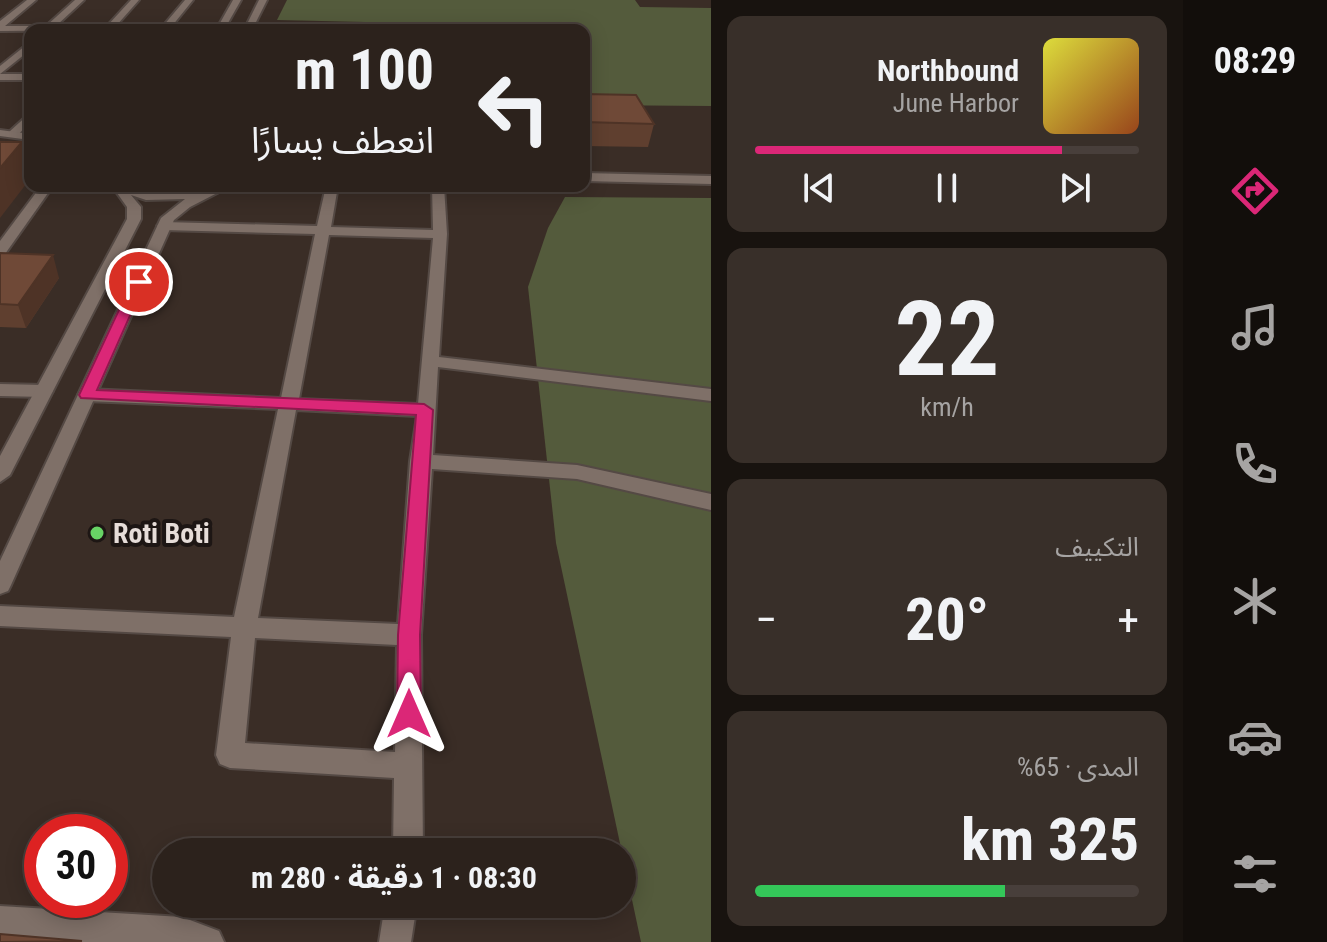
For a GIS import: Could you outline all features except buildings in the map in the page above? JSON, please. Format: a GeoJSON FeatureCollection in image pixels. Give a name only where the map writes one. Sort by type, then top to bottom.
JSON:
{"type":"FeatureCollection","features":[{"type":"Feature","properties":{"kind":"street"},"geometry":{"type":"LineString","coordinates":[[0,27],[32,0]]}},
{"type":"Feature","properties":{"kind":"street"},"geometry":{"type":"LineString","coordinates":[[53,24],[80,0]]}},
{"type":"Feature","properties":{"kind":"street"},"geometry":{"type":"LineString","coordinates":[[113,24],[135,0]]}},
{"type":"Feature","properties":{"kind":"street"},"geometry":{"type":"LineString","coordinates":[[169,24],[189,0]]}},
{"type":"Feature","properties":{"kind":"street"},"geometry":{"type":"LineString","coordinates":[[223,24],[237,0]]}},
{"type":"Feature","properties":{"kind":"street"},"geometry":{"type":"LineString","coordinates":[[251,24],[263,0]]}},
{"type":"Feature","properties":{"kind":"street"},"geometry":{"type":"LineString","coordinates":[[237,24],[240,19]]}},
{"type":"Feature","properties":{"kind":"street"},"geometry":{"type":"LineString","coordinates":[[0,27],[24,28]]}},
{"type":"Feature","properties":{"kind":"street"},"geometry":{"type":"LineString","coordinates":[[0,74],[24,50]]}},
{"type":"Feature","properties":{"kind":"street"},"geometry":{"type":"LineString","coordinates":[[0,58],[15,58]]}},
{"type":"Feature","properties":{"kind":"street"},"geometry":{"type":"LineString","coordinates":[[0,74],[24,76]]}},
{"type":"Feature","properties":{"kind":"street"},"geometry":{"type":"LineString","coordinates":[[13,134],[24,122]]}},
{"type":"Feature","properties":{"kind":"street"},"geometry":{"type":"LineString","coordinates":[[0,133],[24,136]]}},
{"type":"Feature","properties":{"kind":"street"},"geometry":{"type":"LineString","coordinates":[[0,148],[24,151]]}},
{"type":"Feature","properties":{"kind":"street"},"geometry":{"type":"LineString","coordinates":[[590,169],[711,171]]}},
{"type":"Feature","properties":{"kind":"street"},"geometry":{"type":"LineString","coordinates":[[590,177],[711,180]]}},
{"type":"Feature","properties":{"kind":"street"},"geometry":{"type":"LineString","coordinates":[[2,245],[42,192]]}},
{"type":"Feature","properties":{"kind":"street"},"geometry":{"type":"LineString","coordinates":[[0,475],[134,219],[134,207],[123,192]]}},
{"type":"Feature","properties":{"kind":"street"},"geometry":{"type":"LineString","coordinates":[[132,192],[160,197],[206,192]]}},
{"type":"Feature","properties":{"kind":"street"},"geometry":{"type":"LineString","coordinates":[[0,585],[164,226],[176,210],[214,192]]}},
{"type":"Feature","properties":{"kind":"street"},"geometry":{"type":"LineString","coordinates":[[331,192],[244,627],[230,755],[408,766]]}},
{"type":"Feature","properties":{"kind":"street"},"geometry":{"type":"LineString","coordinates":[[408,838],[409,635],[420,461],[440,234],[438,192]]}},
{"type":"Feature","properties":{"kind":"street"},"geometry":{"type":"LineString","coordinates":[[164,226],[440,234]]}},
{"type":"Feature","properties":{"kind":"street"},"geometry":{"type":"LineString","coordinates":[[429,361],[711,395]]}},
{"type":"Feature","properties":{"kind":"street"},"geometry":{"type":"LineString","coordinates":[[0,390],[44,391]]}},
{"type":"Feature","properties":{"kind":"street"},"geometry":{"type":"LineString","coordinates":[[87,395],[424,410]]}},
{"type":"Feature","properties":{"kind":"street"},"geometry":{"type":"LineString","coordinates":[[420,461],[577,472],[711,502]]}},
{"type":"Feature","properties":{"kind":"street"},"geometry":{"type":"LineString","coordinates":[[0,616],[409,635]]}},
{"type":"Feature","properties":{"kind":"street"},"geometry":{"type":"LineString","coordinates":[[395,942],[399,918]]}},
{"type":"Feature","properties":{"kind":"street"},"geometry":{"type":"LineString","coordinates":[[0,922],[182,933],[208,942]]}},
{"type":"Feature","properties":{"kind":"green space"},"geometry":{"type":"Polygon","coordinates":[[[287,0],[635,0],[640,7],[711,8],[711,106],[590,105],[590,24],[378,24],[277,20],[287,0]]]}},
{"type":"Feature","properties":{"kind":"green space"},"geometry":{"type":"Polygon","coordinates":[[[565,197],[711,198],[711,942],[641,942],[636,918],[636,838],[619,838],[556,543],[528,287],[548,228],[565,197]]]}},
{"type":"Feature","properties":{"kind":"place","name":"Roti Boti"},"geometry":{"type":"Point","coordinates":[97,533]}},
{"type":"Feature","properties":{"kind":"route"},"geometry":{"type":"LineString","coordinates":[[139,282],[87,395],[424,410],[409,635],[409,714]]}}]}
